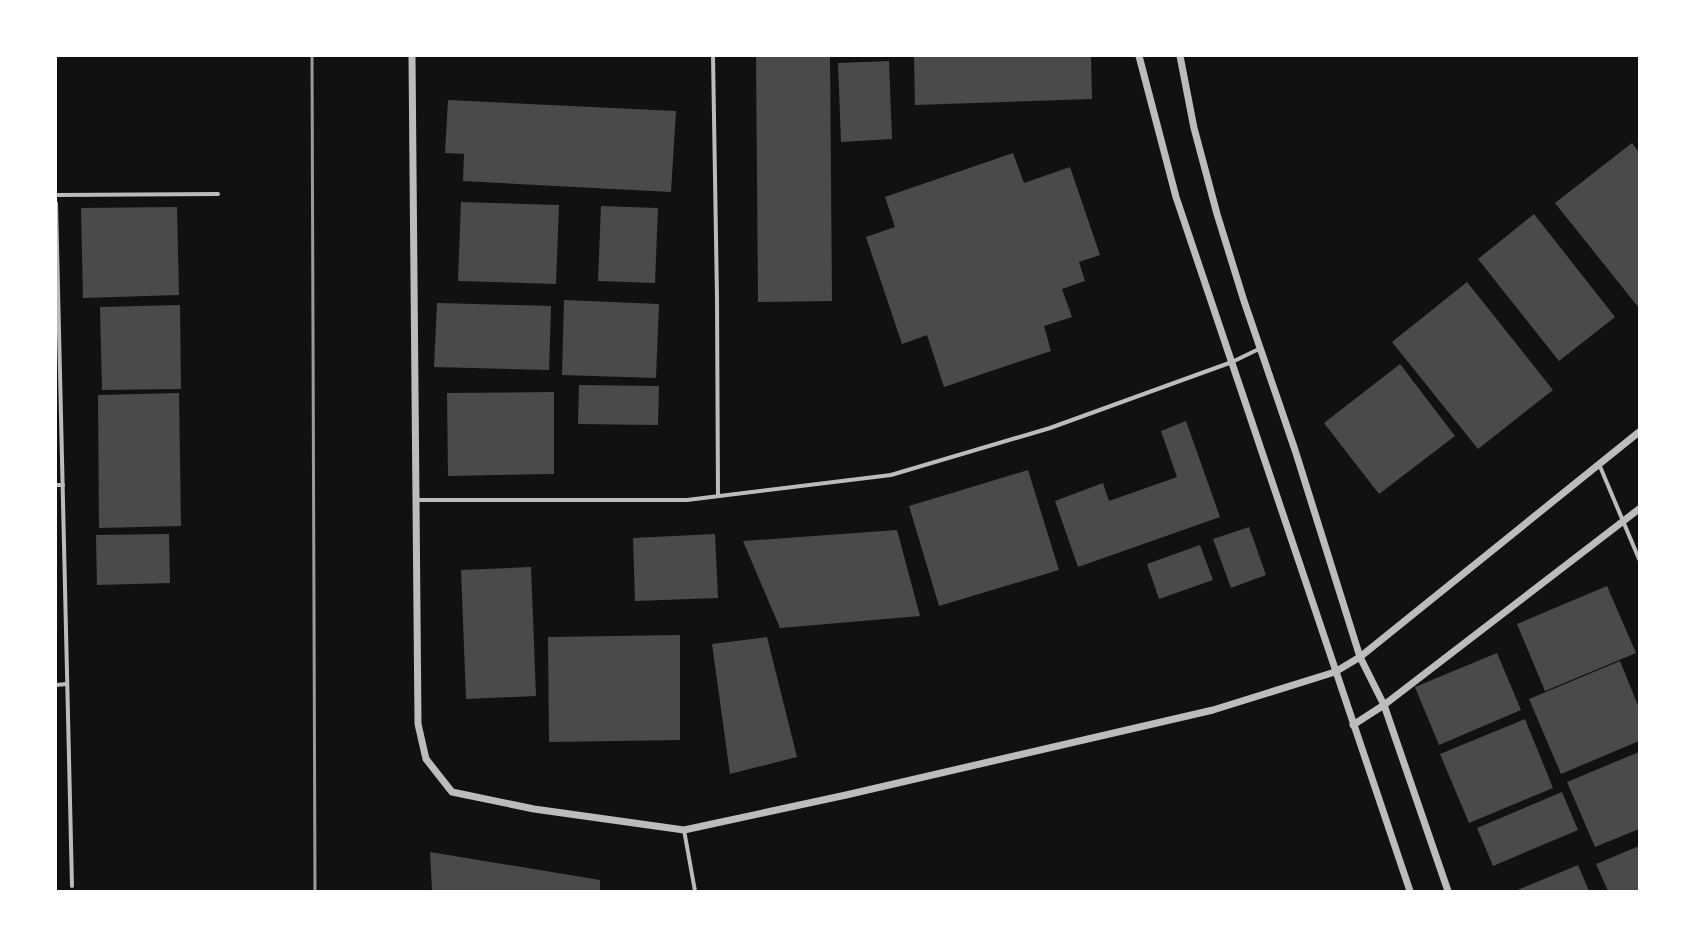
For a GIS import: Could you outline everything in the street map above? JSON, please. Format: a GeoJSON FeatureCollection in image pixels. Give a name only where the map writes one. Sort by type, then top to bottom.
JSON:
{"type":"FeatureCollection","features":[{"type":"Feature","properties":{"kind":"street"},"geometry":{"type":"LineString","coordinates":[[412,56],[418,724],[426,760],[452,792],[534,809],[684,830],[846,795],[1213,710],[1335,672],[1360,657],[1639,432]]}},
{"type":"Feature","properties":{"kind":"street"},"geometry":{"type":"LineString","coordinates":[[713,56],[717,298],[718,496]]}},
{"type":"Feature","properties":{"kind":"street"},"geometry":{"type":"LineString","coordinates":[[1139,56],[1176,197],[1410,891]]}},
{"type":"Feature","properties":{"kind":"street"},"geometry":{"type":"LineString","coordinates":[[1180,56],[1194,128],[1217,214],[1244,301],[1296,450],[1360,657],[1384,705],[1448,891]]}},
{"type":"Feature","properties":{"kind":"street"},"geometry":{"type":"LineString","coordinates":[[56,196],[218,194]]}},
{"type":"Feature","properties":{"kind":"street"},"geometry":{"type":"LineString","coordinates":[[56,203],[72,886]]}},
{"type":"Feature","properties":{"kind":"street"},"geometry":{"type":"LineString","coordinates":[[416,500],[688,500],[891,475],[1050,428],[1232,362],[1261,348]]}},
{"type":"Feature","properties":{"kind":"street"},"geometry":{"type":"LineString","coordinates":[[1599,464],[1639,559]]}},
{"type":"Feature","properties":{"kind":"street"},"geometry":{"type":"LineString","coordinates":[[56,485],[63,485]]}},
{"type":"Feature","properties":{"kind":"street"},"geometry":{"type":"LineString","coordinates":[[1353,725],[1384,705],[1639,509]]}},
{"type":"Feature","properties":{"kind":"street"},"geometry":{"type":"LineString","coordinates":[[56,685],[67,684]]}},
{"type":"Feature","properties":{"kind":"street"},"geometry":{"type":"LineString","coordinates":[[684,830],[695,891]]}},
{"type":"Feature","properties":{"kind":"building"},"geometry":{"type":"Polygon","coordinates":[[[756,56],[830,56],[832,301],[758,302],[756,56]]]}},
{"type":"Feature","properties":{"kind":"building"},"geometry":{"type":"Polygon","coordinates":[[[914,56],[1091,56],[1092,99],[915,105],[914,56]]]}},
{"type":"Feature","properties":{"kind":"building"},"geometry":{"type":"Polygon","coordinates":[[[889,61],[892,139],[841,142],[838,63],[889,61]]]}},
{"type":"Feature","properties":{"kind":"building"},"geometry":{"type":"Polygon","coordinates":[[[448,100],[676,111],[671,192],[463,181],[464,154],[445,153],[448,100]]]}},
{"type":"Feature","properties":{"kind":"building"},"geometry":{"type":"Polygon","coordinates":[[[1632,143],[1639,152],[1639,308],[1555,203],[1632,143]]]}},
{"type":"Feature","properties":{"kind":"building"},"geometry":{"type":"Polygon","coordinates":[[[1013,153],[1024,183],[1070,167],[1100,255],[1079,262],[1085,281],[1062,289],[1072,317],[1044,326],[1051,351],[944,387],[927,335],[902,344],[866,237],[895,227],[885,197],[1013,153]]]}},
{"type":"Feature","properties":{"kind":"building"},"geometry":{"type":"Polygon","coordinates":[[[461,202],[559,205],[556,284],[458,281],[461,202]]]}},
{"type":"Feature","properties":{"kind":"building"},"geometry":{"type":"Polygon","coordinates":[[[601,206],[658,208],[655,283],[598,281],[601,206]]]}},
{"type":"Feature","properties":{"kind":"building"},"geometry":{"type":"Polygon","coordinates":[[[177,207],[179,295],[83,298],[81,208],[177,207]]]}},
{"type":"Feature","properties":{"kind":"building"},"geometry":{"type":"Polygon","coordinates":[[[1534,214],[1615,317],[1559,361],[1478,259],[1534,214]]]}},
{"type":"Feature","properties":{"kind":"building"},"geometry":{"type":"Polygon","coordinates":[[[1467,282],[1553,390],[1478,449],[1392,342],[1467,282]]]}},
{"type":"Feature","properties":{"kind":"building"},"geometry":{"type":"Polygon","coordinates":[[[564,300],[659,304],[656,378],[562,375],[564,300]]]}},
{"type":"Feature","properties":{"kind":"building"},"geometry":{"type":"Polygon","coordinates":[[[437,303],[551,306],[549,370],[434,367],[437,303]]]}},
{"type":"Feature","properties":{"kind":"building"},"geometry":{"type":"Polygon","coordinates":[[[180,305],[181,389],[102,390],[100,307],[180,305]]]}},
{"type":"Feature","properties":{"kind":"building"},"geometry":{"type":"Polygon","coordinates":[[[1400,364],[1455,436],[1379,494],[1324,423],[1400,364]]]}},
{"type":"Feature","properties":{"kind":"building"},"geometry":{"type":"Polygon","coordinates":[[[579,385],[659,386],[658,425],[578,424],[579,385]]]}},
{"type":"Feature","properties":{"kind":"building"},"geometry":{"type":"Polygon","coordinates":[[[554,392],[554,474],[448,476],[447,393],[554,392]]]}},
{"type":"Feature","properties":{"kind":"building"},"geometry":{"type":"Polygon","coordinates":[[[179,393],[181,526],[99,528],[98,395],[179,393]]]}},
{"type":"Feature","properties":{"kind":"building"},"geometry":{"type":"Polygon","coordinates":[[[1186,421],[1220,517],[1078,567],[1055,501],[1103,483],[1109,501],[1177,477],[1161,431],[1186,421]]]}},
{"type":"Feature","properties":{"kind":"building"},"geometry":{"type":"Polygon","coordinates":[[[1028,470],[1059,570],[939,606],[909,506],[1028,470]]]}},
{"type":"Feature","properties":{"kind":"building"},"geometry":{"type":"Polygon","coordinates":[[[1249,527],[1266,575],[1231,588],[1213,539],[1249,527]]]}},
{"type":"Feature","properties":{"kind":"building"},"geometry":{"type":"Polygon","coordinates":[[[897,530],[920,616],[780,628],[743,541],[897,530]]]}},
{"type":"Feature","properties":{"kind":"building"},"geometry":{"type":"Polygon","coordinates":[[[169,534],[170,583],[97,585],[96,535],[169,534]]]}},
{"type":"Feature","properties":{"kind":"building"},"geometry":{"type":"Polygon","coordinates":[[[715,534],[718,598],[635,601],[633,538],[715,534]]]}},
{"type":"Feature","properties":{"kind":"building"},"geometry":{"type":"Polygon","coordinates":[[[1200,545],[1213,580],[1159,599],[1147,564],[1200,545]]]}},
{"type":"Feature","properties":{"kind":"building"},"geometry":{"type":"Polygon","coordinates":[[[531,567],[536,696],[466,699],[461,570],[531,567]]]}},
{"type":"Feature","properties":{"kind":"building"},"geometry":{"type":"Polygon","coordinates":[[[1607,586],[1636,653],[1545,691],[1517,624],[1607,586]]]}},
{"type":"Feature","properties":{"kind":"building"},"geometry":{"type":"Polygon","coordinates":[[[680,635],[680,740],[549,742],[548,637],[680,635]]]}},
{"type":"Feature","properties":{"kind":"building"},"geometry":{"type":"Polygon","coordinates":[[[767,637],[797,757],[730,774],[712,644],[767,637]]]}},
{"type":"Feature","properties":{"kind":"building"},"geometry":{"type":"Polygon","coordinates":[[[1497,653],[1521,710],[1439,745],[1415,687],[1497,653]]]}},
{"type":"Feature","properties":{"kind":"building"},"geometry":{"type":"Polygon","coordinates":[[[1620,661],[1639,708],[1639,741],[1561,774],[1529,699],[1620,661]]]}},
{"type":"Feature","properties":{"kind":"building"},"geometry":{"type":"Polygon","coordinates":[[[1525,719],[1553,788],[1469,823],[1440,754],[1525,719]]]}},
{"type":"Feature","properties":{"kind":"building"},"geometry":{"type":"Polygon","coordinates":[[[1639,752],[1639,829],[1595,847],[1567,782],[1639,752]]]}},
{"type":"Feature","properties":{"kind":"building"},"geometry":{"type":"Polygon","coordinates":[[[1562,792],[1578,830],[1493,866],[1477,828],[1562,792]]]}},
{"type":"Feature","properties":{"kind":"building"},"geometry":{"type":"Polygon","coordinates":[[[1639,846],[1639,891],[1608,891],[1596,864],[1639,846]]]}},
{"type":"Feature","properties":{"kind":"building"},"geometry":{"type":"Polygon","coordinates":[[[430,852],[600,880],[600,891],[432,891],[430,852]]]}},
{"type":"Feature","properties":{"kind":"building"},"geometry":{"type":"Polygon","coordinates":[[[1578,865],[1589,891],[1515,891],[1578,865]]]}},
{"type":"Feature","properties":{"kind":"railway"},"geometry":{"type":"LineString","coordinates":[[312,56],[315,891]]}}]}
